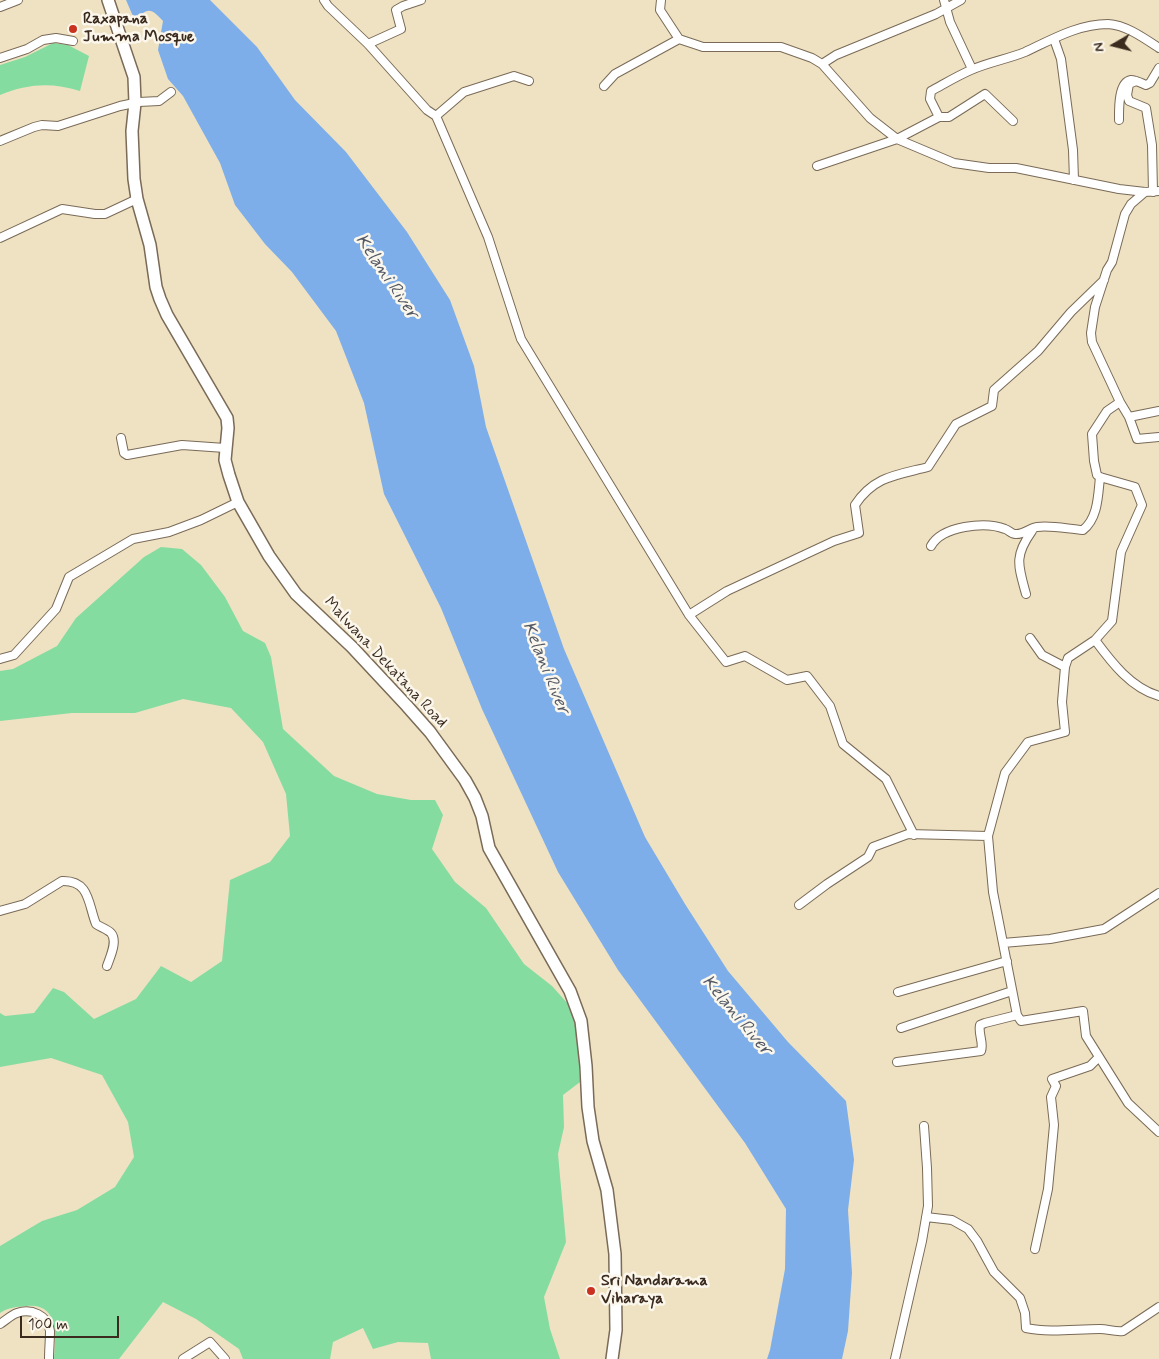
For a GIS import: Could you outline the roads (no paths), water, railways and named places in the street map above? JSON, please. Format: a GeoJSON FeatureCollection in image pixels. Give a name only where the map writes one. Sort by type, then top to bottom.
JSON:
{"type":"FeatureCollection","features":[{"type":"Feature","properties":{"kind":"main road","name":"Malwana Dekatana Road"},"geometry":{"type":"LineString","coordinates":[[108,0],[134,77],[135,103],[132,131],[137,199],[150,245],[160,299],[225,413],[228,428],[225,460],[238,502],[269,556],[296,594],[352,647],[407,706],[435,738],[465,780],[482,816],[489,848],[570,991],[581,1021],[588,1107],[593,1141],[607,1190],[615,1254],[616,1330],[612,1359]]}},
{"type":"Feature","properties":{"kind":"street"},"geometry":{"type":"LineString","coordinates":[[0,7],[18,0]]}},
{"type":"Feature","properties":{"kind":"street"},"geometry":{"type":"LineString","coordinates":[[324,0],[368,44],[427,110],[436,116],[488,237],[521,338],[689,615],[726,662],[745,656],[787,680],[807,676],[830,706],[843,744],[886,779],[914,835]]}},
{"type":"Feature","properties":{"kind":"street"},"geometry":{"type":"LineString","coordinates":[[368,44],[401,29],[396,10],[421,0]]}},
{"type":"Feature","properties":{"kind":"street"},"geometry":{"type":"LineString","coordinates":[[662,0],[660,10],[679,39],[703,46],[780,47],[812,58],[822,64],[870,118],[897,139],[954,162],[989,168],[1016,168],[1074,180],[1152,192]]}},
{"type":"Feature","properties":{"kind":"street"},"geometry":{"type":"LineString","coordinates":[[944,0],[950,22],[972,70]]}},
{"type":"Feature","properties":{"kind":"street"},"geometry":{"type":"LineString","coordinates":[[822,64],[836,55],[946,9],[961,0]]}},
{"type":"Feature","properties":{"kind":"street"},"geometry":{"type":"LineString","coordinates":[[940,117],[930,99],[931,91],[972,70],[1025,52],[1065,33],[1090,26],[1109,24],[1139,35],[1159,48]]}},
{"type":"Feature","properties":{"kind":"street"},"geometry":{"type":"LineString","coordinates":[[0,58],[27,49],[43,40],[56,38],[73,41]]}},
{"type":"Feature","properties":{"kind":"street"},"geometry":{"type":"LineString","coordinates":[[604,86],[615,74],[679,39]]}},
{"type":"Feature","properties":{"kind":"street"},"geometry":{"type":"LineString","coordinates":[[1054,39],[1061,59],[1073,150],[1074,180]]}},
{"type":"Feature","properties":{"kind":"street"},"geometry":{"type":"LineString","coordinates":[[1119,120],[1119,100],[1125,84],[1129,80],[1136,80],[1146,86],[1159,68]]}},
{"type":"Feature","properties":{"kind":"street"},"geometry":{"type":"LineString","coordinates":[[436,116],[464,92],[514,76],[529,81]]}},
{"type":"Feature","properties":{"kind":"street"},"geometry":{"type":"LineString","coordinates":[[1136,80],[1129,84],[1127,95],[1129,100],[1146,108],[1152,145],[1152,192]]}},
{"type":"Feature","properties":{"kind":"street"},"geometry":{"type":"LineString","coordinates":[[0,141],[34,127],[42,125],[58,126],[104,110],[135,103],[159,101],[171,92]]}},
{"type":"Feature","properties":{"kind":"street"},"geometry":{"type":"LineString","coordinates":[[817,166],[897,139],[940,117],[950,117],[985,94],[1013,120]]}},
{"type":"Feature","properties":{"kind":"street"},"geometry":{"type":"LineString","coordinates":[[1152,192],[1131,204],[1125,214],[1112,262],[1095,307],[1091,333],[1092,342],[1129,417],[1137,439],[1159,437]]}},
{"type":"Feature","properties":{"kind":"street"},"geometry":{"type":"LineString","coordinates":[[0,238],[62,209],[105,214],[137,199]]}},
{"type":"Feature","properties":{"kind":"street"},"geometry":{"type":"LineString","coordinates":[[689,615],[727,591],[834,542],[859,533],[855,505],[863,493],[882,479],[928,467],[956,424],[992,406],[994,390],[1038,351],[1072,312],[1104,280]]}},
{"type":"Feature","properties":{"kind":"street"},"geometry":{"type":"LineString","coordinates":[[1120,402],[1107,411],[1092,434],[1097,475],[1135,487],[1142,505],[1121,552],[1112,621],[1095,640],[1068,658],[1065,668],[1062,702],[1065,732],[1028,742],[1005,772],[988,836],[993,892],[1017,1015],[1020,1021],[1083,1011],[1086,1036],[1099,1057],[1128,1103],[1159,1132]]}},
{"type":"Feature","properties":{"kind":"street"},"geometry":{"type":"LineString","coordinates":[[1129,417],[1159,411]]}},
{"type":"Feature","properties":{"kind":"street"},"geometry":{"type":"LineString","coordinates":[[121,438],[124,454],[127,455],[182,445],[225,448]]}},
{"type":"Feature","properties":{"kind":"street"},"geometry":{"type":"LineString","coordinates":[[931,546],[936,539],[954,528],[984,525],[1005,528],[1016,534],[1024,533],[1035,527],[1083,530],[1090,524],[1095,509],[1100,477]]}},
{"type":"Feature","properties":{"kind":"street"},"geometry":{"type":"LineString","coordinates":[[0,659],[14,655],[56,609],[69,578],[133,538],[169,532],[201,520],[238,502]]}},
{"type":"Feature","properties":{"kind":"street"},"geometry":{"type":"LineString","coordinates":[[1026,594],[1018,564],[1023,544],[1035,527]]}},
{"type":"Feature","properties":{"kind":"street"},"geometry":{"type":"LineString","coordinates":[[1030,638],[1042,655],[1065,668]]}},
{"type":"Feature","properties":{"kind":"street"},"geometry":{"type":"LineString","coordinates":[[1095,640],[1115,667],[1146,692],[1159,696]]}},
{"type":"Feature","properties":{"kind":"street"},"geometry":{"type":"LineString","coordinates":[[799,905],[868,857],[873,846],[908,834],[929,833],[988,836]]}},
{"type":"Feature","properties":{"kind":"street"},"geometry":{"type":"LineString","coordinates":[[0,910],[25,904],[62,881],[78,884],[86,891],[96,924],[111,933],[113,938],[113,950],[107,966]]}},
{"type":"Feature","properties":{"kind":"street"},"geometry":{"type":"LineString","coordinates":[[1003,943],[1050,939],[1104,929],[1159,894]]}},
{"type":"Feature","properties":{"kind":"street"},"geometry":{"type":"LineString","coordinates":[[898,992],[1007,961]]}},
{"type":"Feature","properties":{"kind":"street"},"geometry":{"type":"LineString","coordinates":[[901,1028],[1012,991]]}},
{"type":"Feature","properties":{"kind":"street"},"geometry":{"type":"LineString","coordinates":[[896,1062],[981,1051],[980,1026],[984,1023],[1017,1015]]}},
{"type":"Feature","properties":{"kind":"street"},"geometry":{"type":"LineString","coordinates":[[1035,1249],[1048,1189],[1054,1125],[1050,1097],[1056,1086],[1052,1078],[1090,1066],[1099,1057]]}},
{"type":"Feature","properties":{"kind":"street"},"geometry":{"type":"LineString","coordinates":[[895,1359],[926,1217],[928,1174],[924,1126]]}},
{"type":"Feature","properties":{"kind":"street"},"geometry":{"type":"LineString","coordinates":[[926,1217],[952,1220],[968,1229],[994,1272],[1020,1298],[1025,1313],[1026,1328],[1040,1331],[1102,1329],[1117,1332],[1123,1331],[1159,1307]]}},
{"type":"Feature","properties":{"kind":"street"},"geometry":{"type":"LineString","coordinates":[[0,1324],[15,1314],[25,1311],[38,1313],[46,1320],[50,1330],[49,1359]]}},
{"type":"Feature","properties":{"kind":"street"},"geometry":{"type":"LineString","coordinates":[[183,1359],[210,1342],[225,1359]]}},
{"type":"Feature","properties":{"kind":"water","name":"Kelani River"},"geometry":{"type":"Polygon","coordinates":[[[126,0],[210,0],[257,47],[295,100],[346,152],[407,232],[450,300],[474,366],[486,427],[564,649],[645,837],[728,971],[788,1042],[846,1101],[854,1160],[848,1210],[852,1273],[848,1331],[842,1359],[767,1359],[785,1269],[786,1209],[745,1143],[618,970],[558,872],[482,709],[441,608],[384,494],[364,403],[336,331],[292,272],[265,244],[235,205],[220,163],[183,96],[168,79],[158,50],[163,21],[150,11],[147,11],[136,20],[126,0]]]}},
{"type":"Feature","properties":{"kind":"place","name":"Raxapana Jumma Mosque"},"geometry":{"type":"Point","coordinates":[73,29]}},
{"type":"Feature","properties":{"kind":"place","name":"Sri Nandarama Viharaya"},"geometry":{"type":"Point","coordinates":[591,1291]}}]}
